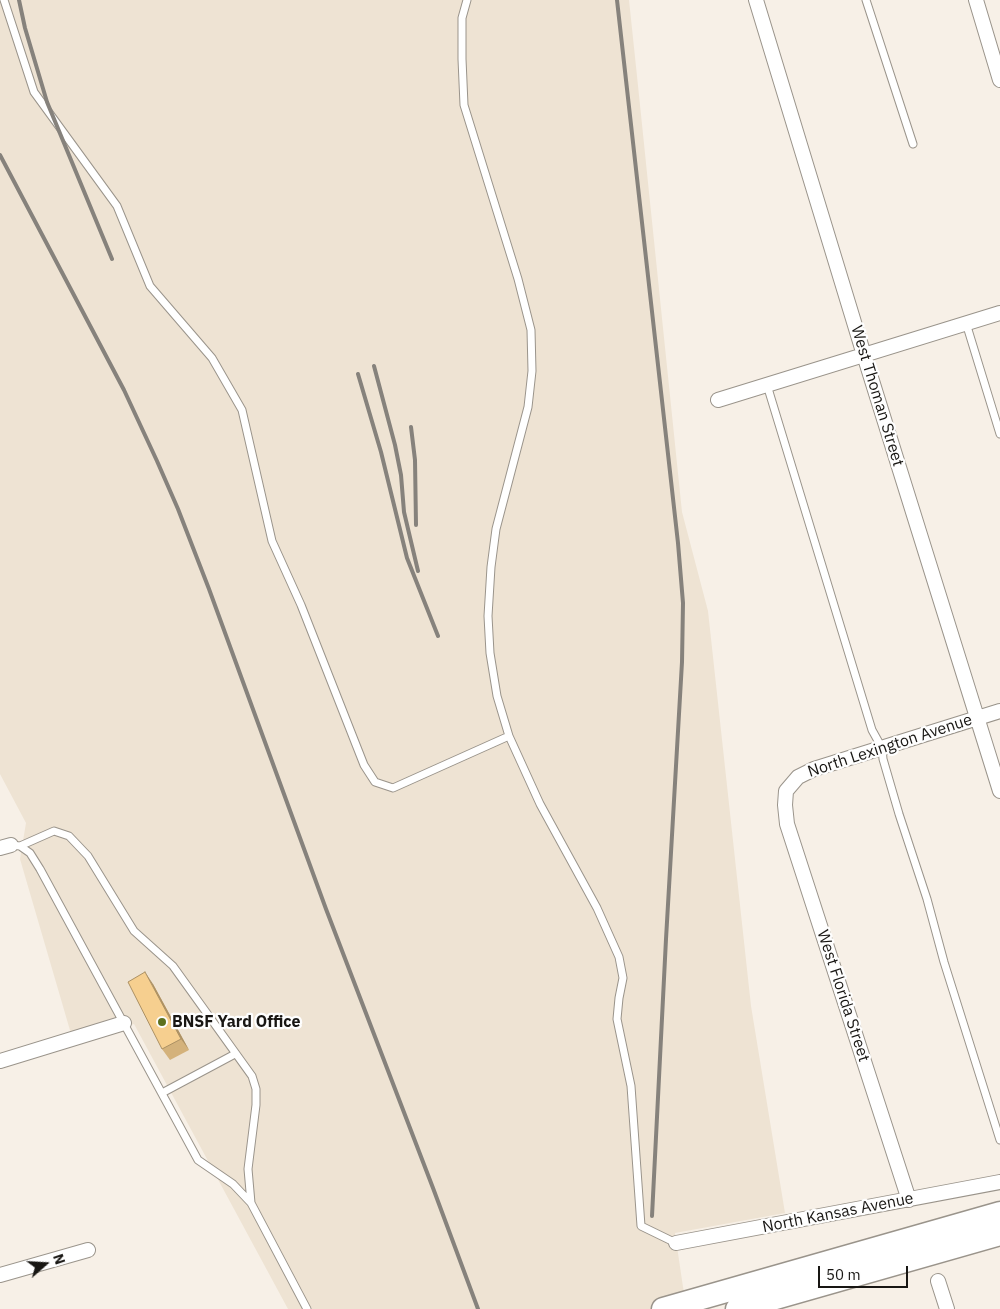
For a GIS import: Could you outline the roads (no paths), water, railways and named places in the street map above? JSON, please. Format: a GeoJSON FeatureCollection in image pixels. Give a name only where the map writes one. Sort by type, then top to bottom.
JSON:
{"type":"FeatureCollection","features":[{"type":"Feature","properties":{"kind":"main road"},"geometry":{"type":"LineString","coordinates":[[743,1300],[1000,1213]]}},
{"type":"Feature","properties":{"kind":"main road"},"geometry":{"type":"LineString","coordinates":[[663,1309],[743,1300],[1000,1234]]}},
{"type":"Feature","properties":{"kind":"street","name":"West Thoman Street"},"geometry":{"type":"LineString","coordinates":[[756,0],[1000,791]]}},
{"type":"Feature","properties":{"kind":"street"},"geometry":{"type":"LineString","coordinates":[[976,0],[1000,80]]}},
{"type":"Feature","properties":{"kind":"street"},"geometry":{"type":"LineString","coordinates":[[718,400],[1000,313]]}},
{"type":"Feature","properties":{"kind":"street","name":"North Lexington Avenue"},"geometry":{"type":"LineString","coordinates":[[786,791],[798,777],[814,769],[1000,711]]}},
{"type":"Feature","properties":{"kind":"street","name":"West Florida Street"},"geometry":{"type":"LineString","coordinates":[[786,791],[785,805],[788,824],[909,1200]]}},
{"type":"Feature","properties":{"kind":"street"},"geometry":{"type":"LineString","coordinates":[[0,1061],[124,1023]]}},
{"type":"Feature","properties":{"kind":"street","name":"North Kansas Avenue"},"geometry":{"type":"LineString","coordinates":[[676,1243],[1000,1182]]}},
{"type":"Feature","properties":{"kind":"street"},"geometry":{"type":"LineString","coordinates":[[0,1275],[88,1250]]}},
{"type":"Feature","properties":{"kind":"street"},"geometry":{"type":"LineString","coordinates":[[938,1281],[947,1309]]}},
{"type":"Feature","properties":{"kind":"lane"},"geometry":{"type":"LineString","coordinates":[[4,0],[34,92],[117,206],[150,286],[212,358],[242,410],[272,541],[302,605],[364,765],[375,782],[393,788],[509,736]]}},
{"type":"Feature","properties":{"kind":"lane"},"geometry":{"type":"LineString","coordinates":[[467,0],[462,18],[464,105],[518,280],[531,330],[532,371],[528,407],[496,529],[491,567],[488,616],[490,653],[496,687],[509,736],[540,804],[597,908],[619,957],[623,978],[617,1019],[631,1086],[641,1226],[676,1243]]}},
{"type":"Feature","properties":{"kind":"lane"},"geometry":{"type":"LineString","coordinates":[[866,0],[913,144]]}},
{"type":"Feature","properties":{"kind":"lane"},"geometry":{"type":"LineString","coordinates":[[966,323],[1000,434]]}},
{"type":"Feature","properties":{"kind":"lane"},"geometry":{"type":"LineString","coordinates":[[767,385],[872,730],[882,748],[899,814],[927,899],[944,962],[1000,1140]]}},
{"type":"Feature","properties":{"kind":"lane"},"geometry":{"type":"LineString","coordinates":[[10,846],[54,831],[69,836],[88,856],[134,932],[172,966],[252,1076],[256,1089],[256,1105],[248,1169],[251,1203]]}},
{"type":"Feature","properties":{"kind":"lane"},"geometry":{"type":"LineString","coordinates":[[10,846],[30,852],[198,1160],[233,1184],[251,1203],[307,1309]]}},
{"type":"Feature","properties":{"kind":"lane"},"geometry":{"type":"LineString","coordinates":[[162,1093],[236,1054]]}},
{"type":"Feature","properties":{"kind":"railway"},"geometry":{"type":"LineString","coordinates":[[19,0],[25,28],[47,102],[112,259]]}},
{"type":"Feature","properties":{"kind":"railway"},"geometry":{"type":"LineString","coordinates":[[617,0],[678,543],[683,603],[682,662],[652,1216]]}},
{"type":"Feature","properties":{"kind":"railway"},"geometry":{"type":"LineString","coordinates":[[0,155],[124,390],[178,509],[326,909],[478,1309]]}},
{"type":"Feature","properties":{"kind":"railway"},"geometry":{"type":"LineString","coordinates":[[374,366],[395,445],[401,475],[404,512],[418,571]]}},
{"type":"Feature","properties":{"kind":"railway"},"geometry":{"type":"LineString","coordinates":[[358,374],[381,452],[407,558],[438,636]]}},
{"type":"Feature","properties":{"kind":"railway"},"geometry":{"type":"LineString","coordinates":[[411,427],[415,460],[416,525]]}},
{"type":"Feature","properties":{"kind":"place","name":"BNSF Yard Office"},"geometry":{"type":"Point","coordinates":[162,1022]}}]}
